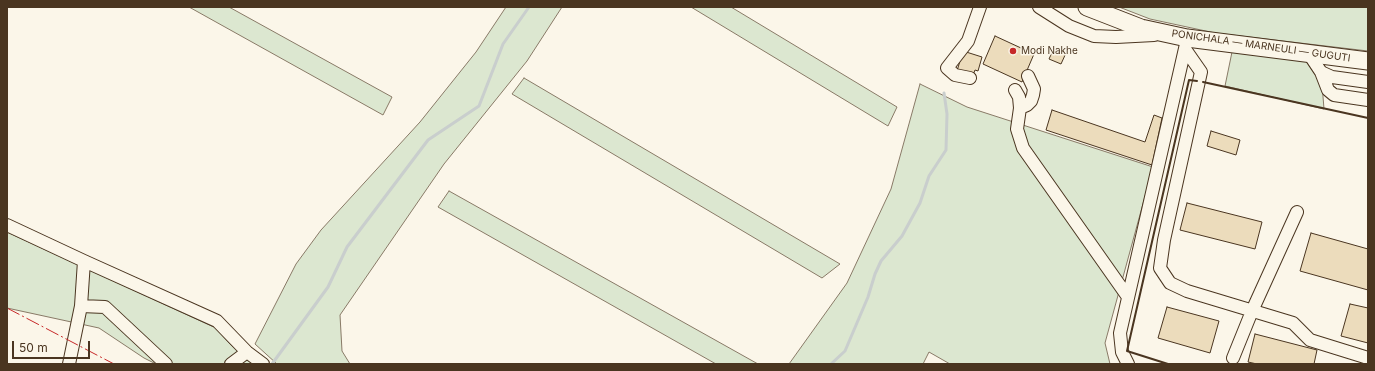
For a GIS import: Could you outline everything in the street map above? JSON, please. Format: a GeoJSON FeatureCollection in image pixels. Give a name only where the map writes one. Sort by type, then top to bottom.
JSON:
{"type":"FeatureCollection","features":[{"type":"Feature","properties":{"kind":"highway","name":"PONICHALA — MARNEULI — GUGUTI"},"geometry":{"type":"LineString","coordinates":[[1087,7],[1141,28],[1169,34],[1186,43],[1368,61]]}},
{"type":"Feature","properties":{"kind":"street"},"geometry":{"type":"LineString","coordinates":[[970,78],[956,75],[947,68],[968,41],[980,7]]}},
{"type":"Feature","properties":{"kind":"street"},"geometry":{"type":"LineString","coordinates":[[1039,7],[1069,26],[1094,36],[1116,37],[1169,34]]}},
{"type":"Feature","properties":{"kind":"street"},"geometry":{"type":"LineString","coordinates":[[1128,364],[1122,352],[1120,333],[1186,43]]}},
{"type":"Feature","properties":{"kind":"street"},"geometry":{"type":"LineString","coordinates":[[1186,43],[1201,72],[1200,82],[1164,240],[1160,268],[1170,283],[1181,288],[1293,323],[1310,340],[1368,358]]}},
{"type":"Feature","properties":{"kind":"street"},"geometry":{"type":"LineString","coordinates":[[1309,54],[1321,72],[1328,90],[1334,95],[1368,100]]}},
{"type":"Feature","properties":{"kind":"street"},"geometry":{"type":"LineString","coordinates":[[1321,72],[1332,76],[1368,82]]}},
{"type":"Feature","properties":{"kind":"street"},"geometry":{"type":"LineString","coordinates":[[1020,108],[1027,105],[1031,101],[1033,95],[1034,88],[1028,76]]}},
{"type":"Feature","properties":{"kind":"street"},"geometry":{"type":"LineString","coordinates":[[1015,90],[1019,97],[1020,108],[1017,129],[1023,148],[1128,297]]}},
{"type":"Feature","properties":{"kind":"street"},"geometry":{"type":"LineString","coordinates":[[1233,358],[1252,311],[1297,212]]}},
{"type":"Feature","properties":{"kind":"street"},"geometry":{"type":"LineString","coordinates":[[7,225],[217,321],[247,352],[263,364]]}},
{"type":"Feature","properties":{"kind":"street"},"geometry":{"type":"LineString","coordinates":[[69,364],[81,306],[84,261]]}},
{"type":"Feature","properties":{"kind":"street"},"geometry":{"type":"LineString","coordinates":[[81,306],[105,307],[166,364]]}},
{"type":"Feature","properties":{"kind":"street"},"geometry":{"type":"LineString","coordinates":[[231,364],[247,352]]}},
{"type":"Feature","properties":{"kind":"green space"},"geometry":{"type":"Polygon","coordinates":[[[189,7],[229,7],[392,97],[383,115],[189,7]]]}},
{"type":"Feature","properties":{"kind":"green space"},"geometry":{"type":"Polygon","coordinates":[[[506,7],[562,7],[527,61],[444,164],[340,315],[342,351],[350,364],[277,364],[255,344],[296,264],[321,230],[420,122],[476,52],[506,7]]]}},
{"type":"Feature","properties":{"kind":"green space"},"geometry":{"type":"Polygon","coordinates":[[[691,7],[731,7],[897,107],[888,126],[691,7]]]}},
{"type":"Feature","properties":{"kind":"green space"},"geometry":{"type":"Polygon","coordinates":[[[1119,7],[1368,7],[1368,51],[1215,33],[1150,19],[1119,7]]]}},
{"type":"Feature","properties":{"kind":"green space"},"geometry":{"type":"Polygon","coordinates":[[[1232,52],[1306,61],[1322,84],[1324,109],[1225,86],[1232,52]]]}},
{"type":"Feature","properties":{"kind":"green space"},"geometry":{"type":"Polygon","coordinates":[[[524,78],[840,264],[822,278],[512,94],[524,78]]]}},
{"type":"Feature","properties":{"kind":"green space"},"geometry":{"type":"Polygon","coordinates":[[[920,84],[967,107],[1153,167],[1105,343],[1110,364],[950,364],[929,352],[923,364],[789,364],[847,283],[891,189],[920,84]]]}},
{"type":"Feature","properties":{"kind":"green space"},"geometry":{"type":"Polygon","coordinates":[[[449,191],[758,364],[716,364],[438,207],[449,191]]]}},
{"type":"Feature","properties":{"kind":"green space"},"geometry":{"type":"Polygon","coordinates":[[[7,232],[216,328],[230,344],[253,364],[156,364],[144,358],[99,328],[7,308],[7,232]]]}},
{"type":"Feature","properties":{"kind":"building"},"geometry":{"type":"Polygon","coordinates":[[[995,36],[1034,54],[1022,82],[983,64],[995,36]]]}},
{"type":"Feature","properties":{"kind":"building"},"geometry":{"type":"Polygon","coordinates":[[[1054,48],[1066,53],[1061,64],[1049,59],[1054,48]]]}},
{"type":"Feature","properties":{"kind":"building"},"geometry":{"type":"Polygon","coordinates":[[[963,51],[982,57],[978,71],[975,70],[973,75],[957,71],[963,51]]]}},
{"type":"Feature","properties":{"kind":"building"},"geometry":{"type":"Polygon","coordinates":[[[1052,110],[1145,142],[1154,115],[1162,118],[1152,165],[1046,130],[1052,110]]]}},
{"type":"Feature","properties":{"kind":"building"},"geometry":{"type":"Polygon","coordinates":[[[1211,131],[1240,140],[1236,155],[1207,146],[1211,131]]]}},
{"type":"Feature","properties":{"kind":"building"},"geometry":{"type":"Polygon","coordinates":[[[1187,203],[1262,222],[1255,249],[1180,230],[1187,203]]]}},
{"type":"Feature","properties":{"kind":"building"},"geometry":{"type":"Polygon","coordinates":[[[1311,233],[1368,249],[1368,290],[1300,271],[1311,233]]]}},
{"type":"Feature","properties":{"kind":"building"},"geometry":{"type":"Polygon","coordinates":[[[1350,304],[1368,308],[1368,343],[1341,336],[1350,304]]]}},
{"type":"Feature","properties":{"kind":"building"},"geometry":{"type":"Polygon","coordinates":[[[1167,307],[1219,321],[1210,353],[1158,338],[1167,307]]]}},
{"type":"Feature","properties":{"kind":"building"},"geometry":{"type":"Polygon","coordinates":[[[1255,334],[1317,350],[1314,364],[1257,364],[1248,362],[1255,334]]]}},
{"type":"Feature","properties":{"kind":"waterway"},"geometry":{"type":"LineString","coordinates":[[272,364],[328,287],[347,247],[428,140],[479,106],[503,44],[529,7]]}},
{"type":"Feature","properties":{"kind":"waterway"},"geometry":{"type":"LineString","coordinates":[[831,364],[845,351],[868,297],[875,274],[881,261],[902,236],[920,203],[929,176],[946,150],[947,114],[944,93]]}},
{"type":"Feature","properties":{"kind":"wall"},"geometry":{"type":"LineString","coordinates":[[1168,364],[1127,351],[1189,80],[1197,81]]}},
{"type":"Feature","properties":{"kind":"wall"},"geometry":{"type":"LineString","coordinates":[[1203,82],[1368,118]]}},
{"type":"Feature","properties":{"kind":"power"},"geometry":{"type":"LineString","coordinates":[[7,308],[114,364]]}},
{"type":"Feature","properties":{"kind":"place","name":"Modi Nakhe"},"geometry":{"type":"Point","coordinates":[1013,51]}}]}
